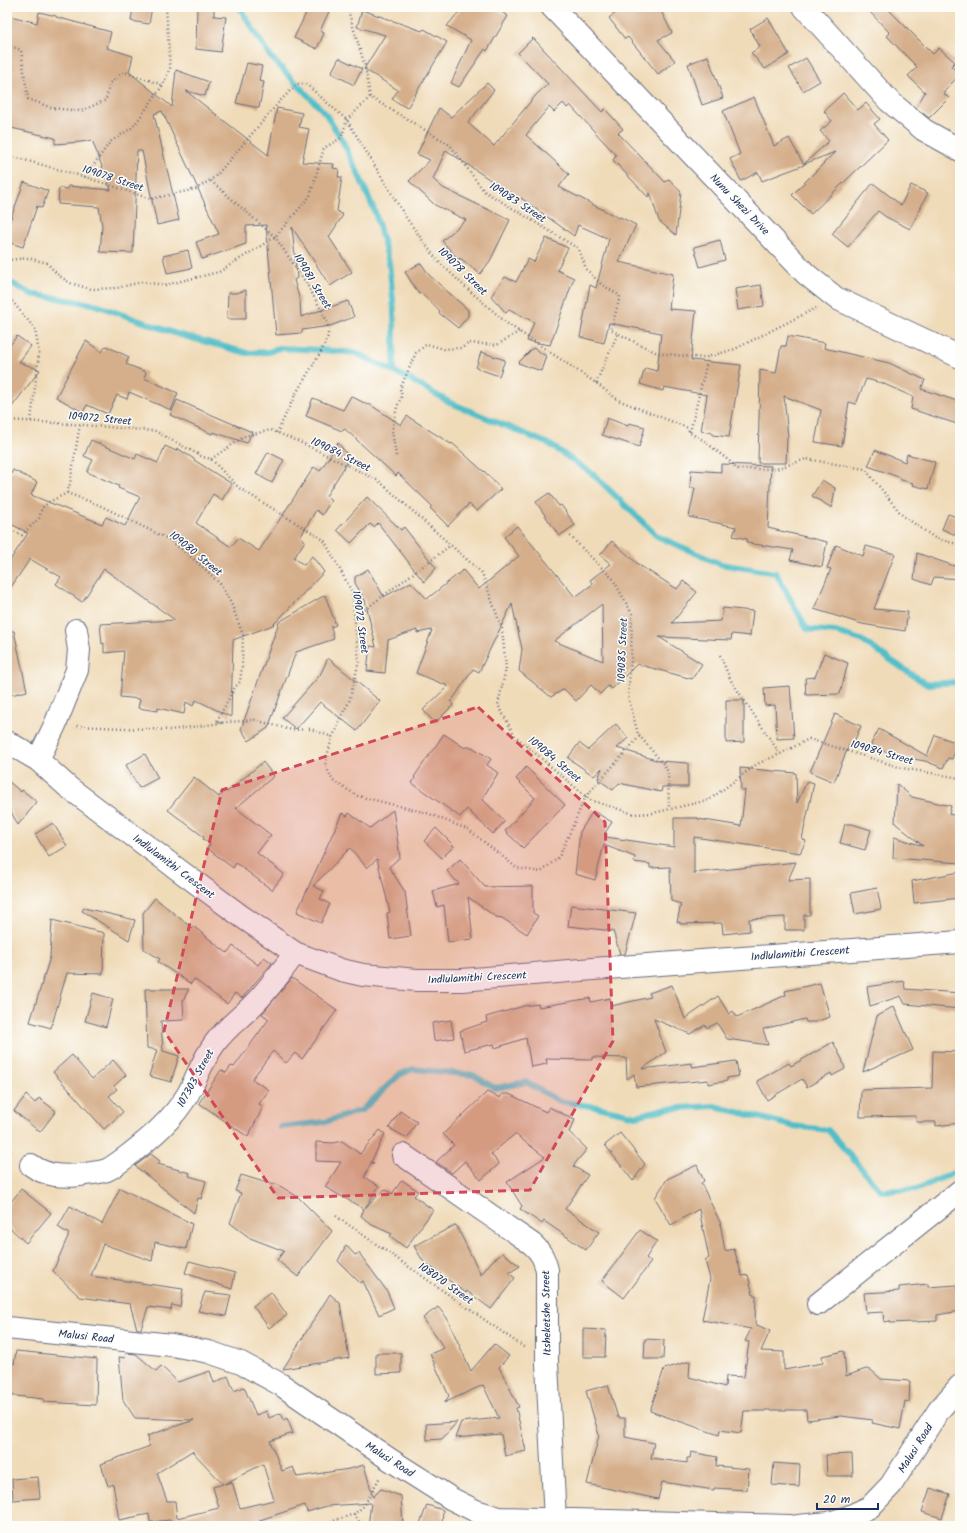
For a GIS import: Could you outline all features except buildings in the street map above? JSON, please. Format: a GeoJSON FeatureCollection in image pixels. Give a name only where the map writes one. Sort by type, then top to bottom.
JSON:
{"type":"FeatureCollection","features":[{"type":"Feature","properties":{"kind":"street","name":"Nunu Shezi Drive"},"geometry":{"type":"LineString","coordinates":[[552,7],[806,274],[836,298],[960,357]]}},
{"type":"Feature","properties":{"kind":"street"},"geometry":{"type":"LineString","coordinates":[[804,7],[889,101],[924,130],[960,150]]}},
{"type":"Feature","properties":{"kind":"street"},"geometry":{"type":"LineString","coordinates":[[38,760],[55,725],[77,670],[79,650],[76,630]]}},
{"type":"Feature","properties":{"kind":"street","name":"Indlulamithi Crescent"},"geometry":{"type":"LineString","coordinates":[[7,742],[38,760],[68,786],[176,868],[241,916],[295,953],[335,968],[363,975],[395,979],[442,981],[462,980],[960,942]]}},
{"type":"Feature","properties":{"kind":"street","name":"107303 Street"},"geometry":{"type":"LineString","coordinates":[[31,1165],[55,1176],[94,1173],[108,1169],[115,1165],[142,1145],[164,1126],[177,1110],[187,1094],[206,1056],[221,1035],[253,1005],[279,976],[295,953]]}},
{"type":"Feature","properties":{"kind":"street","name":"Itsheketshe Street"},"geometry":{"type":"LineString","coordinates":[[403,1155],[532,1244],[540,1252],[547,1270],[547,1364],[555,1520]]}},
{"type":"Feature","properties":{"kind":"street"},"geometry":{"type":"LineString","coordinates":[[818,1304],[960,1191]]}},
{"type":"Feature","properties":{"kind":"street","name":"Malusi Road"},"geometry":{"type":"LineString","coordinates":[[7,1328],[172,1345],[209,1352],[241,1363],[280,1384],[389,1459],[452,1499],[476,1511],[498,1518],[790,1526]]}},
{"type":"Feature","properties":{"kind":"street","name":"Malusi Road"},"geometry":{"type":"LineString","coordinates":[[798,1526],[828,1523],[846,1518],[870,1507],[891,1485],[939,1410],[960,1386]]}},
{"type":"Feature","properties":{"kind":"path"},"geometry":{"type":"LineString","coordinates":[[85,177],[110,142],[133,127],[163,85],[170,68],[166,7]]}},
{"type":"Feature","properties":{"kind":"path"},"geometry":{"type":"LineString","coordinates":[[7,260],[28,258],[47,263],[58,275],[70,283],[91,289],[117,288],[141,282],[165,285],[219,272],[275,238],[310,196],[324,148],[341,138],[347,120],[370,97],[365,66],[347,7]]}},
{"type":"Feature","properties":{"kind":"path"},"geometry":{"type":"LineString","coordinates":[[7,45],[21,50],[28,99],[52,108],[81,111],[106,100],[110,83],[124,72],[163,85]]}},
{"type":"Feature","properties":{"kind":"path","name":"109078 Street"},"geometry":{"type":"LineString","coordinates":[[7,155],[85,177],[151,199],[196,188],[212,181],[280,101],[297,84],[306,84],[347,120],[407,219],[437,260],[508,324],[596,383],[618,400],[688,428],[690,433],[703,440],[733,464],[736,469],[776,469],[806,458],[865,469],[902,515],[935,538],[960,545]]}},
{"type":"Feature","properties":{"kind":"path","name":"109083 Street"},"geometry":{"type":"LineString","coordinates":[[370,97],[450,145],[484,190],[578,249],[586,269],[601,284],[620,296],[611,330],[618,332]]}},
{"type":"Feature","properties":{"kind":"path","name":"109081 Street"},"geometry":{"type":"LineString","coordinates":[[212,181],[275,238],[305,281],[328,324],[328,336],[322,350],[295,395],[277,433]]}},
{"type":"Feature","properties":{"kind":"path"},"geometry":{"type":"LineString","coordinates":[[7,295],[35,329],[39,353],[31,422]]}},
{"type":"Feature","properties":{"kind":"path"},"geometry":{"type":"LineString","coordinates":[[596,383],[618,332],[657,352],[704,358],[735,349],[836,298]]}},
{"type":"Feature","properties":{"kind":"path"},"geometry":{"type":"LineString","coordinates":[[396,456],[392,430],[397,407],[402,395],[400,389],[416,353],[428,344],[444,349],[462,348],[468,343],[497,345],[520,331]]}},
{"type":"Feature","properties":{"kind":"path"},"geometry":{"type":"LineString","coordinates":[[690,433],[708,357]]}},
{"type":"Feature","properties":{"kind":"path","name":"109072 Street"},"geometry":{"type":"LineString","coordinates":[[7,420],[80,424],[155,431],[203,457],[211,459],[239,488],[324,540],[352,592],[359,661],[350,702],[340,718],[337,729],[332,737],[325,765],[333,781],[358,796],[427,813],[469,830],[517,868],[541,872],[559,857],[586,796]]}},
{"type":"Feature","properties":{"kind":"path"},"geometry":{"type":"LineString","coordinates":[[7,528],[22,535],[39,518],[42,508],[49,502],[67,493],[70,484],[80,424]]}},
{"type":"Feature","properties":{"kind":"path","name":"109084 Street"},"geometry":{"type":"LineString","coordinates":[[211,459],[245,436],[271,430],[380,481],[451,544],[482,573],[502,629],[506,668],[498,705],[515,736],[590,800],[634,814],[653,813],[709,800],[757,764],[809,739],[902,768],[960,778]]}},
{"type":"Feature","properties":{"kind":"path","name":"109080 Street"},"geometry":{"type":"LineString","coordinates":[[67,493],[99,505],[170,540],[204,568],[220,584],[231,603],[243,635],[240,682],[235,687],[216,723]]}},
{"type":"Feature","properties":{"kind":"path","name":"109085 Street"},"geometry":{"type":"LineString","coordinates":[[570,536],[614,579],[632,614],[631,661],[628,696],[638,734],[665,766],[668,772],[669,809]]}},
{"type":"Feature","properties":{"kind":"path"},"geometry":{"type":"LineString","coordinates":[[354,618],[451,544]]}},
{"type":"Feature","properties":{"kind":"path"},"geometry":{"type":"LineString","coordinates":[[720,655],[730,679],[780,754]]}},
{"type":"Feature","properties":{"kind":"path"},"geometry":{"type":"LineString","coordinates":[[216,723],[255,720],[292,730],[310,729],[332,737]]}},
{"type":"Feature","properties":{"kind":"path"},"geometry":{"type":"LineString","coordinates":[[55,725],[170,730],[221,723],[216,723]]}},
{"type":"Feature","properties":{"kind":"path"},"geometry":{"type":"LineString","coordinates":[[586,796],[640,736]]}},
{"type":"Feature","properties":{"kind":"path","name":"108070 Street"},"geometry":{"type":"LineString","coordinates":[[336,1216],[547,1364]]}},
{"type":"Feature","properties":{"kind":"path"},"geometry":{"type":"LineString","coordinates":[[319,1526],[354,1514],[364,1506],[389,1459]]}},
{"type":"Feature","properties":{"kind":"path"},"geometry":{"type":"LineString","coordinates":[[354,1514],[362,1526]]}},
{"type":"Feature","properties":{"kind":"highlighted area"},"geometry":{"type":"Polygon","coordinates":[[[478,707],[605,822],[613,1041],[530,1190],[278,1198],[164,1031],[222,790],[478,707]]]}},
{"type":"Feature","properties":{"kind":"waterway"},"geometry":{"type":"LineString","coordinates":[[239,7],[270,56],[325,113],[341,138],[375,212],[389,262],[394,309],[394,371]]}},
{"type":"Feature","properties":{"kind":"waterway"},"geometry":{"type":"LineString","coordinates":[[7,281],[31,294],[93,304],[177,334],[247,353],[269,352],[278,348],[356,353],[409,379],[451,403],[549,444],[594,475],[657,536],[720,564],[776,573],[807,629],[836,632],[861,640],[926,684],[960,682]]}},
{"type":"Feature","properties":{"kind":"waterway"},"geometry":{"type":"LineString","coordinates":[[280,1127],[325,1122],[362,1110],[399,1075],[413,1069],[473,1075],[495,1088],[526,1082],[559,1101],[597,1107],[636,1116],[664,1109],[714,1106],[793,1126],[828,1130],[881,1191],[917,1189],[960,1170]]}}]}
